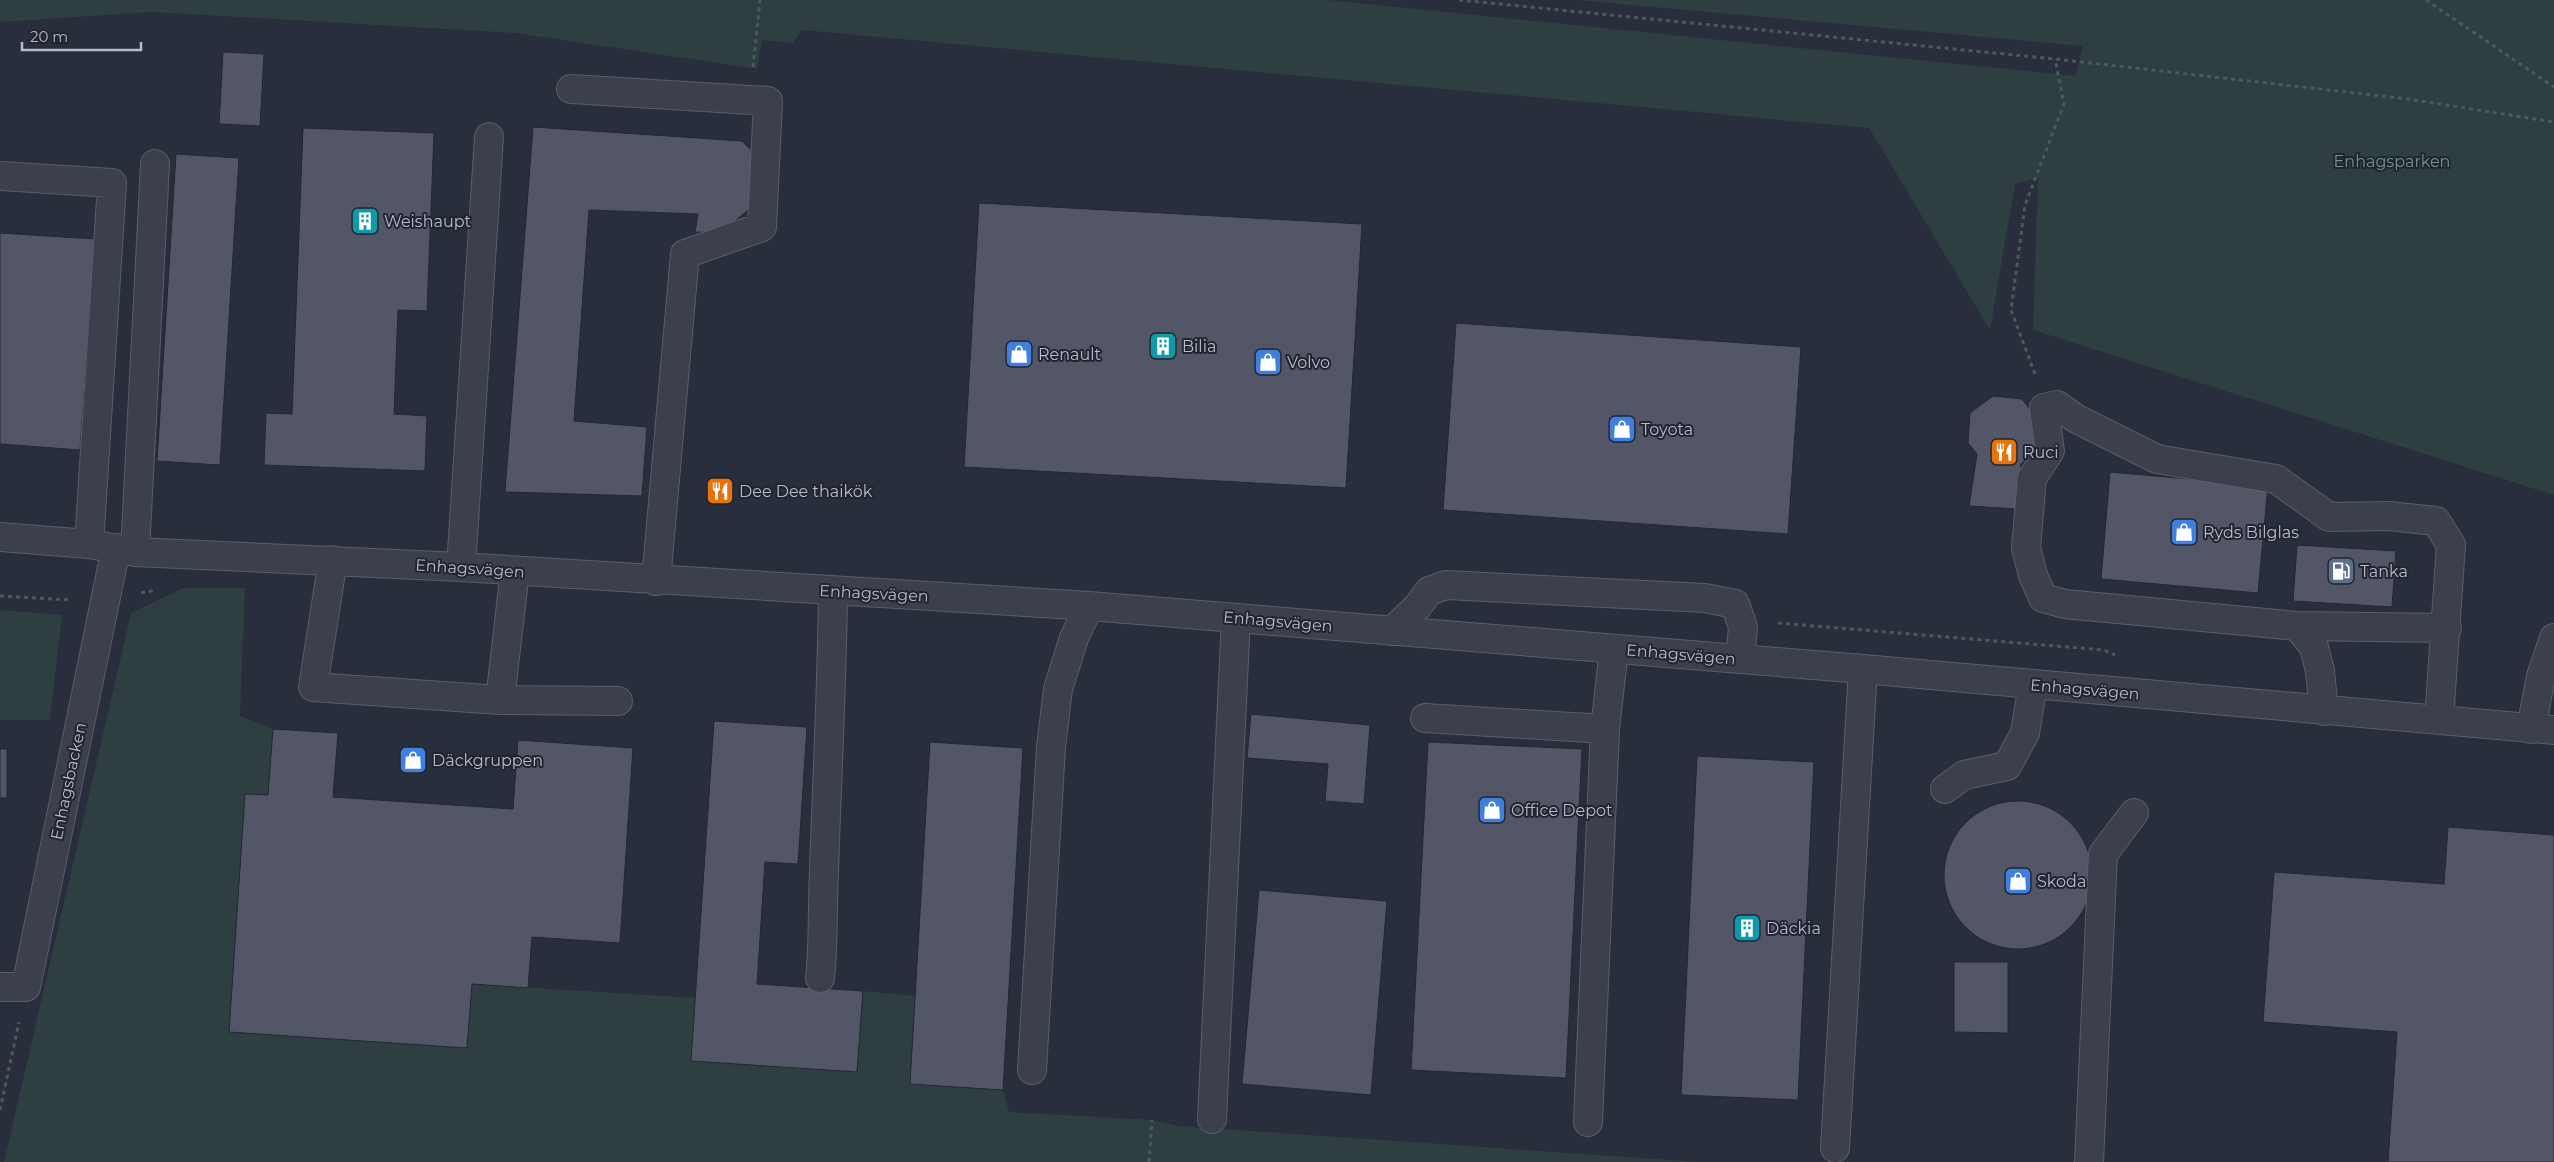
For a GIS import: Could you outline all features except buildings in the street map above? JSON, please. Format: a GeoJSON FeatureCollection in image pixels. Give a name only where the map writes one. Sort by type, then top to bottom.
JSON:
{"type":"FeatureCollection","features":[{"type":"Feature","properties":{"kind":"street"},"geometry":{"type":"LineString","coordinates":[[571,89],[768,101],[762,227],[685,254],[656,581]]}},
{"type":"Feature","properties":{"kind":"street"},"geometry":{"type":"LineString","coordinates":[[461,567],[489,137]]}},
{"type":"Feature","properties":{"kind":"street","name":"Enhagsbacken"},"geometry":{"type":"LineString","coordinates":[[13,987],[126,550],[155,164]]}},
{"type":"Feature","properties":{"kind":"street"},"geometry":{"type":"LineString","coordinates":[[0,176],[112,183],[89,544]]}},
{"type":"Feature","properties":{"kind":"street"},"geometry":{"type":"LineString","coordinates":[[2439,720],[2447,628],[2452,545],[2436,521],[2388,516],[2329,518],[2276,479],[2157,459],[2075,418],[2058,406],[2044,408],[2050,451],[2032,478],[2026,548],[2033,575],[2043,598],[2065,604],[2296,626],[2447,628]]}},
{"type":"Feature","properties":{"kind":"street","name":"Enhagsvägen"},"geometry":{"type":"LineString","coordinates":[[0,537],[89,544],[126,550],[461,567],[656,581],[1089,606],[1863,669],[2542,729]]}},
{"type":"Feature","properties":{"kind":"street"},"geometry":{"type":"LineString","coordinates":[[333,560],[312,687],[500,700],[618,701]]}},
{"type":"Feature","properties":{"kind":"street"},"geometry":{"type":"LineString","coordinates":[[500,700],[515,571]]}},
{"type":"Feature","properties":{"kind":"street"},"geometry":{"type":"LineString","coordinates":[[1392,630],[1418,606],[1429,591],[1446,585],[1705,598],[1735,604],[1743,627],[1740,659]]}},
{"type":"Feature","properties":{"kind":"street"},"geometry":{"type":"LineString","coordinates":[[820,978],[824,948],[824,873],[828,790],[828,719],[832,681],[833,591]]}},
{"type":"Feature","properties":{"kind":"street"},"geometry":{"type":"LineString","coordinates":[[1032,1070],[1051,747],[1058,689],[1074,638],[1089,606]]}},
{"type":"Feature","properties":{"kind":"street"},"geometry":{"type":"LineString","coordinates":[[1212,1119],[1236,618]]}},
{"type":"Feature","properties":{"kind":"street"},"geometry":{"type":"LineString","coordinates":[[2296,626],[2314,647],[2320,671],[2324,711]]}},
{"type":"Feature","properties":{"kind":"street"},"geometry":{"type":"LineString","coordinates":[[2542,729],[2541,676],[2554,638]]}},
{"type":"Feature","properties":{"kind":"street"},"geometry":{"type":"LineString","coordinates":[[1588,1122],[1605,730],[1614,649]]}},
{"type":"Feature","properties":{"kind":"street"},"geometry":{"type":"LineString","coordinates":[[1835,1148],[1863,669]]}},
{"type":"Feature","properties":{"kind":"street"},"geometry":{"type":"LineString","coordinates":[[1945,789],[1964,775],[2007,766],[2025,733],[2033,684]]}},
{"type":"Feature","properties":{"kind":"street"},"geometry":{"type":"LineString","coordinates":[[1426,718],[1605,730]]}},
{"type":"Feature","properties":{"kind":"street"},"geometry":{"type":"LineString","coordinates":[[2089,1162],[2104,854],[2134,813]]}},
{"type":"Feature","properties":{"kind":"path"},"geometry":{"type":"LineString","coordinates":[[749,100],[760,0]]}},
{"type":"Feature","properties":{"kind":"path"},"geometry":{"type":"LineString","coordinates":[[1459,0],[2056,60],[2408,99],[2554,122]]}},
{"type":"Feature","properties":{"kind":"path"},"geometry":{"type":"LineString","coordinates":[[2426,0],[2554,88]]}},
{"type":"Feature","properties":{"kind":"path"},"geometry":{"type":"LineString","coordinates":[[2044,408],[2032,361],[2011,310],[2025,205],[2064,104],[2056,60]]}},
{"type":"Feature","properties":{"kind":"path"},"geometry":{"type":"LineString","coordinates":[[0,1110],[13,987]]}},
{"type":"Feature","properties":{"kind":"path"},"geometry":{"type":"LineString","coordinates":[[1149,1162],[1152,1120]]}},
{"type":"Feature","properties":{"kind":"green space","name":"Enhagsparken"},"geometry":{"type":"Polygon","coordinates":[[[0,0],[1328,0],[2075,76],[2083,46],[1576,0],[2554,0],[2554,495],[2033,330],[2038,178],[2015,184],[1990,330],[1869,128],[802,30],[793,43],[762,40],[757,69],[516,33],[153,12],[0,22],[0,0]]]}},
{"type":"Feature","properties":{"kind":"green space"},"geometry":{"type":"Polygon","coordinates":[[[183,588],[245,588],[240,716],[273,729],[268,795],[245,794],[229,1032],[467,1048],[472,984],[696,998],[692,1061],[857,1072],[863,991],[915,996],[910,1084],[1003,1090],[1009,1112],[1152,1120],[1179,1126],[1699,1162],[4,1162],[131,613],[183,588]]]}},
{"type":"Feature","properties":{"kind":"green space"},"geometry":{"type":"Polygon","coordinates":[[[0,610],[62,615],[50,720],[0,720],[0,610]]]}},
{"type":"Feature","properties":{"kind":"place","name":"Weishaupt"},"geometry":{"type":"Point","coordinates":[365,221]}},
{"type":"Feature","properties":{"kind":"place","name":"Bilia"},"geometry":{"type":"Point","coordinates":[1163,346]}},
{"type":"Feature","properties":{"kind":"place","name":"Renault"},"geometry":{"type":"Point","coordinates":[1019,354]}},
{"type":"Feature","properties":{"kind":"place","name":"Volvo"},"geometry":{"type":"Point","coordinates":[1268,362]}},
{"type":"Feature","properties":{"kind":"place","name":"Toyota"},"geometry":{"type":"Point","coordinates":[1622,429]}},
{"type":"Feature","properties":{"kind":"place","name":"Ruci"},"geometry":{"type":"Point","coordinates":[2004,452]}},
{"type":"Feature","properties":{"kind":"place","name":"Dee Dee thaikök"},"geometry":{"type":"Point","coordinates":[720,491]}},
{"type":"Feature","properties":{"kind":"place","name":"Ryds Bilglas"},"geometry":{"type":"Point","coordinates":[2184,532]}},
{"type":"Feature","properties":{"kind":"place","name":"Tanka"},"geometry":{"type":"Point","coordinates":[2341,571]}},
{"type":"Feature","properties":{"kind":"place","name":"Däckgruppen"},"geometry":{"type":"Point","coordinates":[413,760]}},
{"type":"Feature","properties":{"kind":"place","name":"Office Depot"},"geometry":{"type":"Point","coordinates":[1492,810]}},
{"type":"Feature","properties":{"kind":"place","name":"Skoda"},"geometry":{"type":"Point","coordinates":[2018,881]}},
{"type":"Feature","properties":{"kind":"place","name":"Däckia"},"geometry":{"type":"Point","coordinates":[1747,928]}}]}
